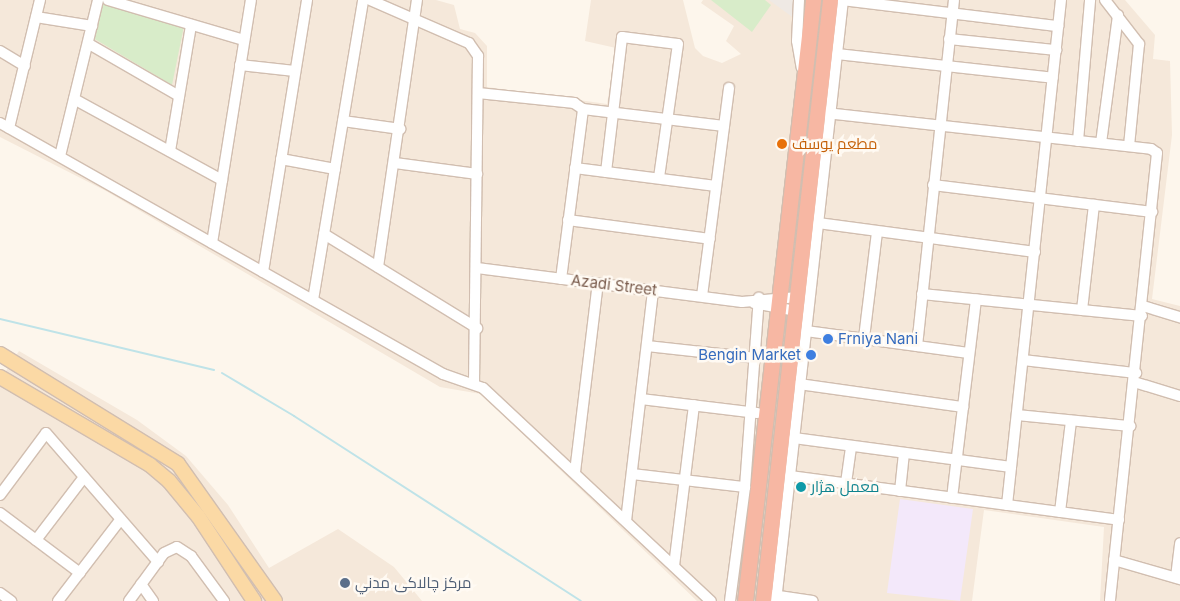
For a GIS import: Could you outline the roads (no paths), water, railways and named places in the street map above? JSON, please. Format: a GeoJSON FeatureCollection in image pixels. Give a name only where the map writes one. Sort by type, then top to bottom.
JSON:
{"type":"FeatureCollection","features":[{"type":"Feature","properties":{"kind":"highway"},"geometry":{"type":"LineString","coordinates":[[745,601],[768,414],[778,303],[814,0]]}},
{"type":"Feature","properties":{"kind":"highway"},"geometry":{"type":"LineString","coordinates":[[770,598],[797,304],[814,201],[823,113],[830,0]]}},
{"type":"Feature","properties":{"kind":"main road"},"geometry":{"type":"LineString","coordinates":[[0,354],[178,464],[275,601]]}},
{"type":"Feature","properties":{"kind":"main road"},"geometry":{"type":"LineString","coordinates":[[0,377],[150,465],[169,481],[198,516],[254,601]]}},
{"type":"Feature","properties":{"kind":"street"},"geometry":{"type":"LineString","coordinates":[[40,0],[25,66],[5,126],[443,374],[474,384],[491,394],[711,601]]}},
{"type":"Feature","properties":{"kind":"street"},"geometry":{"type":"LineString","coordinates":[[60,156],[98,0]]}},
{"type":"Feature","properties":{"kind":"street"},"geometry":{"type":"LineString","coordinates":[[108,0],[244,40]]}},
{"type":"Feature","properties":{"kind":"street"},"geometry":{"type":"LineString","coordinates":[[212,243],[250,0]]}},
{"type":"Feature","properties":{"kind":"street"},"geometry":{"type":"LineString","coordinates":[[262,272],[307,0]]}},
{"type":"Feature","properties":{"kind":"street"},"geometry":{"type":"LineString","coordinates":[[313,300],[363,0]]}},
{"type":"Feature","properties":{"kind":"street"},"geometry":{"type":"LineString","coordinates":[[370,0],[474,48],[478,93],[477,328],[474,384]]}},
{"type":"Feature","properties":{"kind":"street"},"geometry":{"type":"LineString","coordinates":[[378,267],[400,129],[417,0]]}},
{"type":"Feature","properties":{"kind":"street"},"geometry":{"type":"LineString","coordinates":[[799,0],[797,41],[805,75]]}},
{"type":"Feature","properties":{"kind":"street"},"geometry":{"type":"LineString","coordinates":[[1058,26],[953,13],[899,4],[842,0],[837,54],[823,113],[1129,146],[1151,149],[1157,153],[1130,426],[1110,601]]}},
{"type":"Feature","properties":{"kind":"street"},"geometry":{"type":"LineString","coordinates":[[917,346],[954,0]]}},
{"type":"Feature","properties":{"kind":"street"},"geometry":{"type":"LineString","coordinates":[[1007,505],[1030,305],[1061,0]]}},
{"type":"Feature","properties":{"kind":"street"},"geometry":{"type":"LineString","coordinates":[[1078,141],[1090,0]]}},
{"type":"Feature","properties":{"kind":"street"},"geometry":{"type":"LineString","coordinates":[[1106,0],[1139,48],[1129,146]]}},
{"type":"Feature","properties":{"kind":"street"},"geometry":{"type":"LineString","coordinates":[[1101,143],[1118,15]]}},
{"type":"Feature","properties":{"kind":"street"},"geometry":{"type":"LineString","coordinates":[[36,17],[92,26]]}},
{"type":"Feature","properties":{"kind":"street"},"geometry":{"type":"LineString","coordinates":[[170,151],[191,25]]}},
{"type":"Feature","properties":{"kind":"street"},"geometry":{"type":"LineString","coordinates":[[606,172],[622,37],[678,44],[659,178]]}},
{"type":"Feature","properties":{"kind":"street"},"geometry":{"type":"LineString","coordinates":[[950,39],[1056,50]]}},
{"type":"Feature","properties":{"kind":"street"},"geometry":{"type":"LineString","coordinates":[[88,44],[179,96]]}},
{"type":"Feature","properties":{"kind":"street"},"geometry":{"type":"LineString","coordinates":[[0,51],[25,66]]}},
{"type":"Feature","properties":{"kind":"street"},"geometry":{"type":"LineString","coordinates":[[837,54],[1053,78]]}},
{"type":"Feature","properties":{"kind":"street"},"geometry":{"type":"LineString","coordinates":[[240,66],[296,71]]}},
{"type":"Feature","properties":{"kind":"street"},"geometry":{"type":"LineString","coordinates":[[702,296],[729,88]]}},
{"type":"Feature","properties":{"kind":"street"},"geometry":{"type":"LineString","coordinates":[[478,93],[574,103],[583,109],[724,126]]}},
{"type":"Feature","properties":{"kind":"street"},"geometry":{"type":"LineString","coordinates":[[74,98],[222,180]]}},
{"type":"Feature","properties":{"kind":"street"},"geometry":{"type":"LineString","coordinates":[[561,279],[583,109]]}},
{"type":"Feature","properties":{"kind":"street"},"geometry":{"type":"LineString","coordinates":[[343,121],[400,129]]}},
{"type":"Feature","properties":{"kind":"street"},"geometry":{"type":"LineString","coordinates":[[281,159],[335,168]]}},
{"type":"Feature","properties":{"kind":"street"},"geometry":{"type":"LineString","coordinates":[[395,162],[477,174]]}},
{"type":"Feature","properties":{"kind":"street"},"geometry":{"type":"LineString","coordinates":[[575,168],[716,186]]}},
{"type":"Feature","properties":{"kind":"street"},"geometry":{"type":"LineString","coordinates":[[933,185],[1152,212]]}},
{"type":"Feature","properties":{"kind":"street"},"geometry":{"type":"LineString","coordinates":[[813,601],[770,598],[790,476],[818,223],[814,201]]}},
{"type":"Feature","properties":{"kind":"street"},"geometry":{"type":"LineString","coordinates":[[1082,310],[1094,205]]}},
{"type":"Feature","properties":{"kind":"street"},"geometry":{"type":"LineString","coordinates":[[568,220],[710,239]]}},
{"type":"Feature","properties":{"kind":"street"},"geometry":{"type":"LineString","coordinates":[[818,223],[1035,252]]}},
{"type":"Feature","properties":{"kind":"street"},"geometry":{"type":"LineString","coordinates":[[864,338],[877,232]]}},
{"type":"Feature","properties":{"kind":"street"},"geometry":{"type":"LineString","coordinates":[[324,234],[477,328]]}},
{"type":"Feature","properties":{"kind":"street","name":"Azadi Street"},"geometry":{"type":"LineString","coordinates":[[477,268],[702,296],[797,304]]}},
{"type":"Feature","properties":{"kind":"street"},"geometry":{"type":"LineString","coordinates":[[575,472],[598,283]]}},
{"type":"Feature","properties":{"kind":"street"},"geometry":{"type":"LineString","coordinates":[[626,521],[653,290]]}},
{"type":"Feature","properties":{"kind":"street"},"geometry":{"type":"LineString","coordinates":[[922,294],[1082,310],[1142,311],[1180,317]]}},
{"type":"Feature","properties":{"kind":"street"},"geometry":{"type":"LineString","coordinates":[[952,498],[976,299]]}},
{"type":"Feature","properties":{"kind":"street"},"geometry":{"type":"LineString","coordinates":[[730,601],[745,488],[752,413],[756,358],[756,302]]}},
{"type":"Feature","properties":{"kind":"street","name":"Azadi Street"},"geometry":{"type":"LineString","coordinates":[[778,303],[797,304]]}},
{"type":"Feature","properties":{"kind":"street"},"geometry":{"type":"LineString","coordinates":[[806,331],[969,353]]}},
{"type":"Feature","properties":{"kind":"street"},"geometry":{"type":"LineString","coordinates":[[647,346],[756,358]]}},
{"type":"Feature","properties":{"kind":"street"},"geometry":{"type":"LineString","coordinates":[[1023,360],[1135,378],[1180,396]]}},
{"type":"Feature","properties":{"kind":"street"},"geometry":{"type":"LineString","coordinates":[[799,384],[963,407]]}},
{"type":"Feature","properties":{"kind":"street"},"geometry":{"type":"LineString","coordinates":[[641,398],[768,414]]}},
{"type":"Feature","properties":{"kind":"street"},"geometry":{"type":"LineString","coordinates":[[674,566],[694,405]]}},
{"type":"Feature","properties":{"kind":"street"},"geometry":{"type":"LineString","coordinates":[[1017,415],[1130,426]]}},
{"type":"Feature","properties":{"kind":"street"},"geometry":{"type":"LineString","coordinates":[[1060,512],[1071,421]]}},
{"type":"Feature","properties":{"kind":"street"},"geometry":{"type":"LineString","coordinates":[[0,495],[46,433],[158,562]]}},
{"type":"Feature","properties":{"kind":"street"},"geometry":{"type":"LineString","coordinates":[[794,438],[1011,467]]}},
{"type":"Feature","properties":{"kind":"street"},"geometry":{"type":"LineString","coordinates":[[846,484],[851,446]]}},
{"type":"Feature","properties":{"kind":"street"},"geometry":{"type":"LineString","coordinates":[[900,491],[904,453]]}},
{"type":"Feature","properties":{"kind":"street"},"geometry":{"type":"LineString","coordinates":[[632,474],[685,479],[745,488]]}},
{"type":"Feature","properties":{"kind":"street"},"geometry":{"type":"LineString","coordinates":[[790,476],[1119,520]]}},
{"type":"Feature","properties":{"kind":"street"},"geometry":{"type":"LineString","coordinates":[[36,540],[84,477]]}},
{"type":"Feature","properties":{"kind":"street"},"geometry":{"type":"LineString","coordinates":[[0,513],[80,573]]}},
{"type":"Feature","properties":{"kind":"street"},"geometry":{"type":"LineString","coordinates":[[58,601],[121,519]]}},
{"type":"Feature","properties":{"kind":"street"},"geometry":{"type":"LineString","coordinates":[[1114,560],[1178,578],[1180,543]]}},
{"type":"Feature","properties":{"kind":"street"},"geometry":{"type":"LineString","coordinates":[[129,601],[158,562],[172,547],[185,551],[224,601]]}},
{"type":"Feature","properties":{"kind":"street"},"geometry":{"type":"LineString","coordinates":[[141,584],[153,601]]}},
{"type":"Feature","properties":{"kind":"street"},"geometry":{"type":"LineString","coordinates":[[0,593],[11,601]]}},
{"type":"Feature","properties":{"kind":"waterway"},"geometry":{"type":"LineString","coordinates":[[0,319],[214,370]]}},
{"type":"Feature","properties":{"kind":"waterway"},"geometry":{"type":"LineString","coordinates":[[222,373],[294,416],[581,601]]}},
{"type":"Feature","properties":{"kind":"place","name":"مطعم يوسف"},"geometry":{"type":"Point","coordinates":[782,144]}},
{"type":"Feature","properties":{"kind":"place","name":"Frniya Nani"},"geometry":{"type":"Point","coordinates":[828,339]}},
{"type":"Feature","properties":{"kind":"place","name":"Bengin Market"},"geometry":{"type":"Point","coordinates":[811,355]}},
{"type":"Feature","properties":{"kind":"place","name":"معمل هژار"},"geometry":{"type":"Point","coordinates":[801,487]}},
{"type":"Feature","properties":{"kind":"place","name":"مركز چالاکى مدني"},"geometry":{"type":"Point","coordinates":[345,583]}}]}
